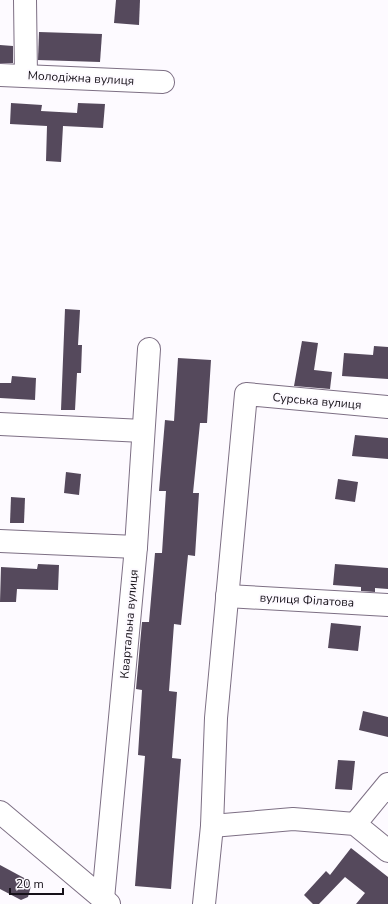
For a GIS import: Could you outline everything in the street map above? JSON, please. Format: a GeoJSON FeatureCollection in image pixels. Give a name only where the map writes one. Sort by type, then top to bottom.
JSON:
{"type":"FeatureCollection","features":[{"type":"Feature","properties":{"kind":"street"},"geometry":{"type":"LineString","coordinates":[[24,0],[26,76]]}},
{"type":"Feature","properties":{"kind":"street","name":"Молодіжна вулиця"},"geometry":{"type":"LineString","coordinates":[[0,75],[163,82]]}},
{"type":"Feature","properties":{"kind":"street","name":"Квартальна вулиця"},"geometry":{"type":"LineString","coordinates":[[106,901],[136,547],[149,349]]}},
{"type":"Feature","properties":{"kind":"street","name":"Сурська вулиця"},"geometry":{"type":"LineString","coordinates":[[227,596],[246,394],[388,407]]}},
{"type":"Feature","properties":{"kind":"street"},"geometry":{"type":"LineString","coordinates":[[0,424],[143,431]]}},
{"type":"Feature","properties":{"kind":"street"},"geometry":{"type":"LineString","coordinates":[[0,541],[136,547]]}},
{"type":"Feature","properties":{"kind":"street"},"geometry":{"type":"LineString","coordinates":[[204,904],[212,826],[216,718],[227,596]]}},
{"type":"Feature","properties":{"kind":"street","name":"вулиця Філатова"},"geometry":{"type":"LineString","coordinates":[[227,596],[388,605]]}},
{"type":"Feature","properties":{"kind":"street"},"geometry":{"type":"LineString","coordinates":[[355,824],[388,784]]}},
{"type":"Feature","properties":{"kind":"street"},"geometry":{"type":"LineString","coordinates":[[0,812],[106,901]]}},
{"type":"Feature","properties":{"kind":"street"},"geometry":{"type":"LineString","coordinates":[[212,826],[293,819],[355,824],[388,851]]}},
{"type":"Feature","properties":{"kind":"building"},"geometry":{"type":"Polygon","coordinates":[[[116,0],[140,0],[139,25],[114,23],[116,0]]]}},
{"type":"Feature","properties":{"kind":"building"},"geometry":{"type":"Polygon","coordinates":[[[39,32],[102,34],[100,62],[38,60],[39,32]]]}},
{"type":"Feature","properties":{"kind":"building"},"geometry":{"type":"Polygon","coordinates":[[[0,45],[13,46],[13,63],[0,63],[0,45]]]}},
{"type":"Feature","properties":{"kind":"building"},"geometry":{"type":"Polygon","coordinates":[[[11,103],[42,105],[41,111],[77,113],[78,103],[105,104],[103,128],[63,126],[61,162],[46,161],[47,126],[10,124],[11,103]]]}},
{"type":"Feature","properties":{"kind":"building"},"geometry":{"type":"Polygon","coordinates":[[[65,309],[80,310],[78,345],[82,345],[81,373],[77,373],[75,410],[61,410],[65,309]]]}},
{"type":"Feature","properties":{"kind":"building"},"geometry":{"type":"Polygon","coordinates":[[[302,341],[318,343],[314,370],[332,372],[330,389],[294,386],[302,341]]]}},
{"type":"Feature","properties":{"kind":"building"},"geometry":{"type":"Polygon","coordinates":[[[374,346],[388,347],[388,379],[342,376],[344,353],[373,355],[374,346]]]}},
{"type":"Feature","properties":{"kind":"building"},"geometry":{"type":"Polygon","coordinates":[[[178,358],[211,360],[207,423],[200,423],[193,493],[199,493],[195,556],[188,555],[181,625],[174,624],[169,691],[177,692],[172,758],[181,759],[171,889],[135,886],[145,756],[138,755],[142,690],[136,689],[142,622],[149,622],[155,553],[162,553],[166,491],[159,491],[165,420],[174,421],[178,358]]]}},
{"type":"Feature","properties":{"kind":"building"},"geometry":{"type":"Polygon","coordinates":[[[12,376],[36,378],[35,400],[0,398],[0,383],[11,383],[12,376]]]}},
{"type":"Feature","properties":{"kind":"building"},"geometry":{"type":"Polygon","coordinates":[[[355,435],[388,438],[388,459],[352,456],[355,435]]]}},
{"type":"Feature","properties":{"kind":"building"},"geometry":{"type":"Polygon","coordinates":[[[66,472],[81,474],[79,495],[64,493],[66,472]]]}},
{"type":"Feature","properties":{"kind":"building"},"geometry":{"type":"Polygon","coordinates":[[[338,479],[358,482],[355,502],[335,499],[338,479]]]}},
{"type":"Feature","properties":{"kind":"building"},"geometry":{"type":"Polygon","coordinates":[[[11,497],[25,498],[24,523],[10,523],[11,497]]]}},
{"type":"Feature","properties":{"kind":"building"},"geometry":{"type":"Polygon","coordinates":[[[38,564],[59,565],[58,590],[17,589],[16,602],[0,602],[1,567],[37,569],[38,564]]]}},
{"type":"Feature","properties":{"kind":"building"},"geometry":{"type":"Polygon","coordinates":[[[335,564],[388,568],[388,589],[375,588],[375,592],[361,591],[361,587],[333,585],[335,564]]]}},
{"type":"Feature","properties":{"kind":"building"},"geometry":{"type":"Polygon","coordinates":[[[331,623],[361,626],[358,651],[328,648],[331,623]]]}},
{"type":"Feature","properties":{"kind":"building"},"geometry":{"type":"Polygon","coordinates":[[[363,711],[388,717],[388,737],[359,730],[363,711]]]}},
{"type":"Feature","properties":{"kind":"building"},"geometry":{"type":"Polygon","coordinates":[[[338,760],[355,761],[352,790],[335,789],[338,760]]]}},
{"type":"Feature","properties":{"kind":"building"},"geometry":{"type":"Polygon","coordinates":[[[351,848],[388,877],[388,904],[356,904],[365,893],[345,877],[319,904],[313,904],[304,895],[326,871],[330,875],[351,848]]]}},
{"type":"Feature","properties":{"kind":"building"},"geometry":{"type":"Polygon","coordinates":[[[0,865],[26,879],[31,886],[28,897],[21,900],[0,889],[0,865]]]}}]}
